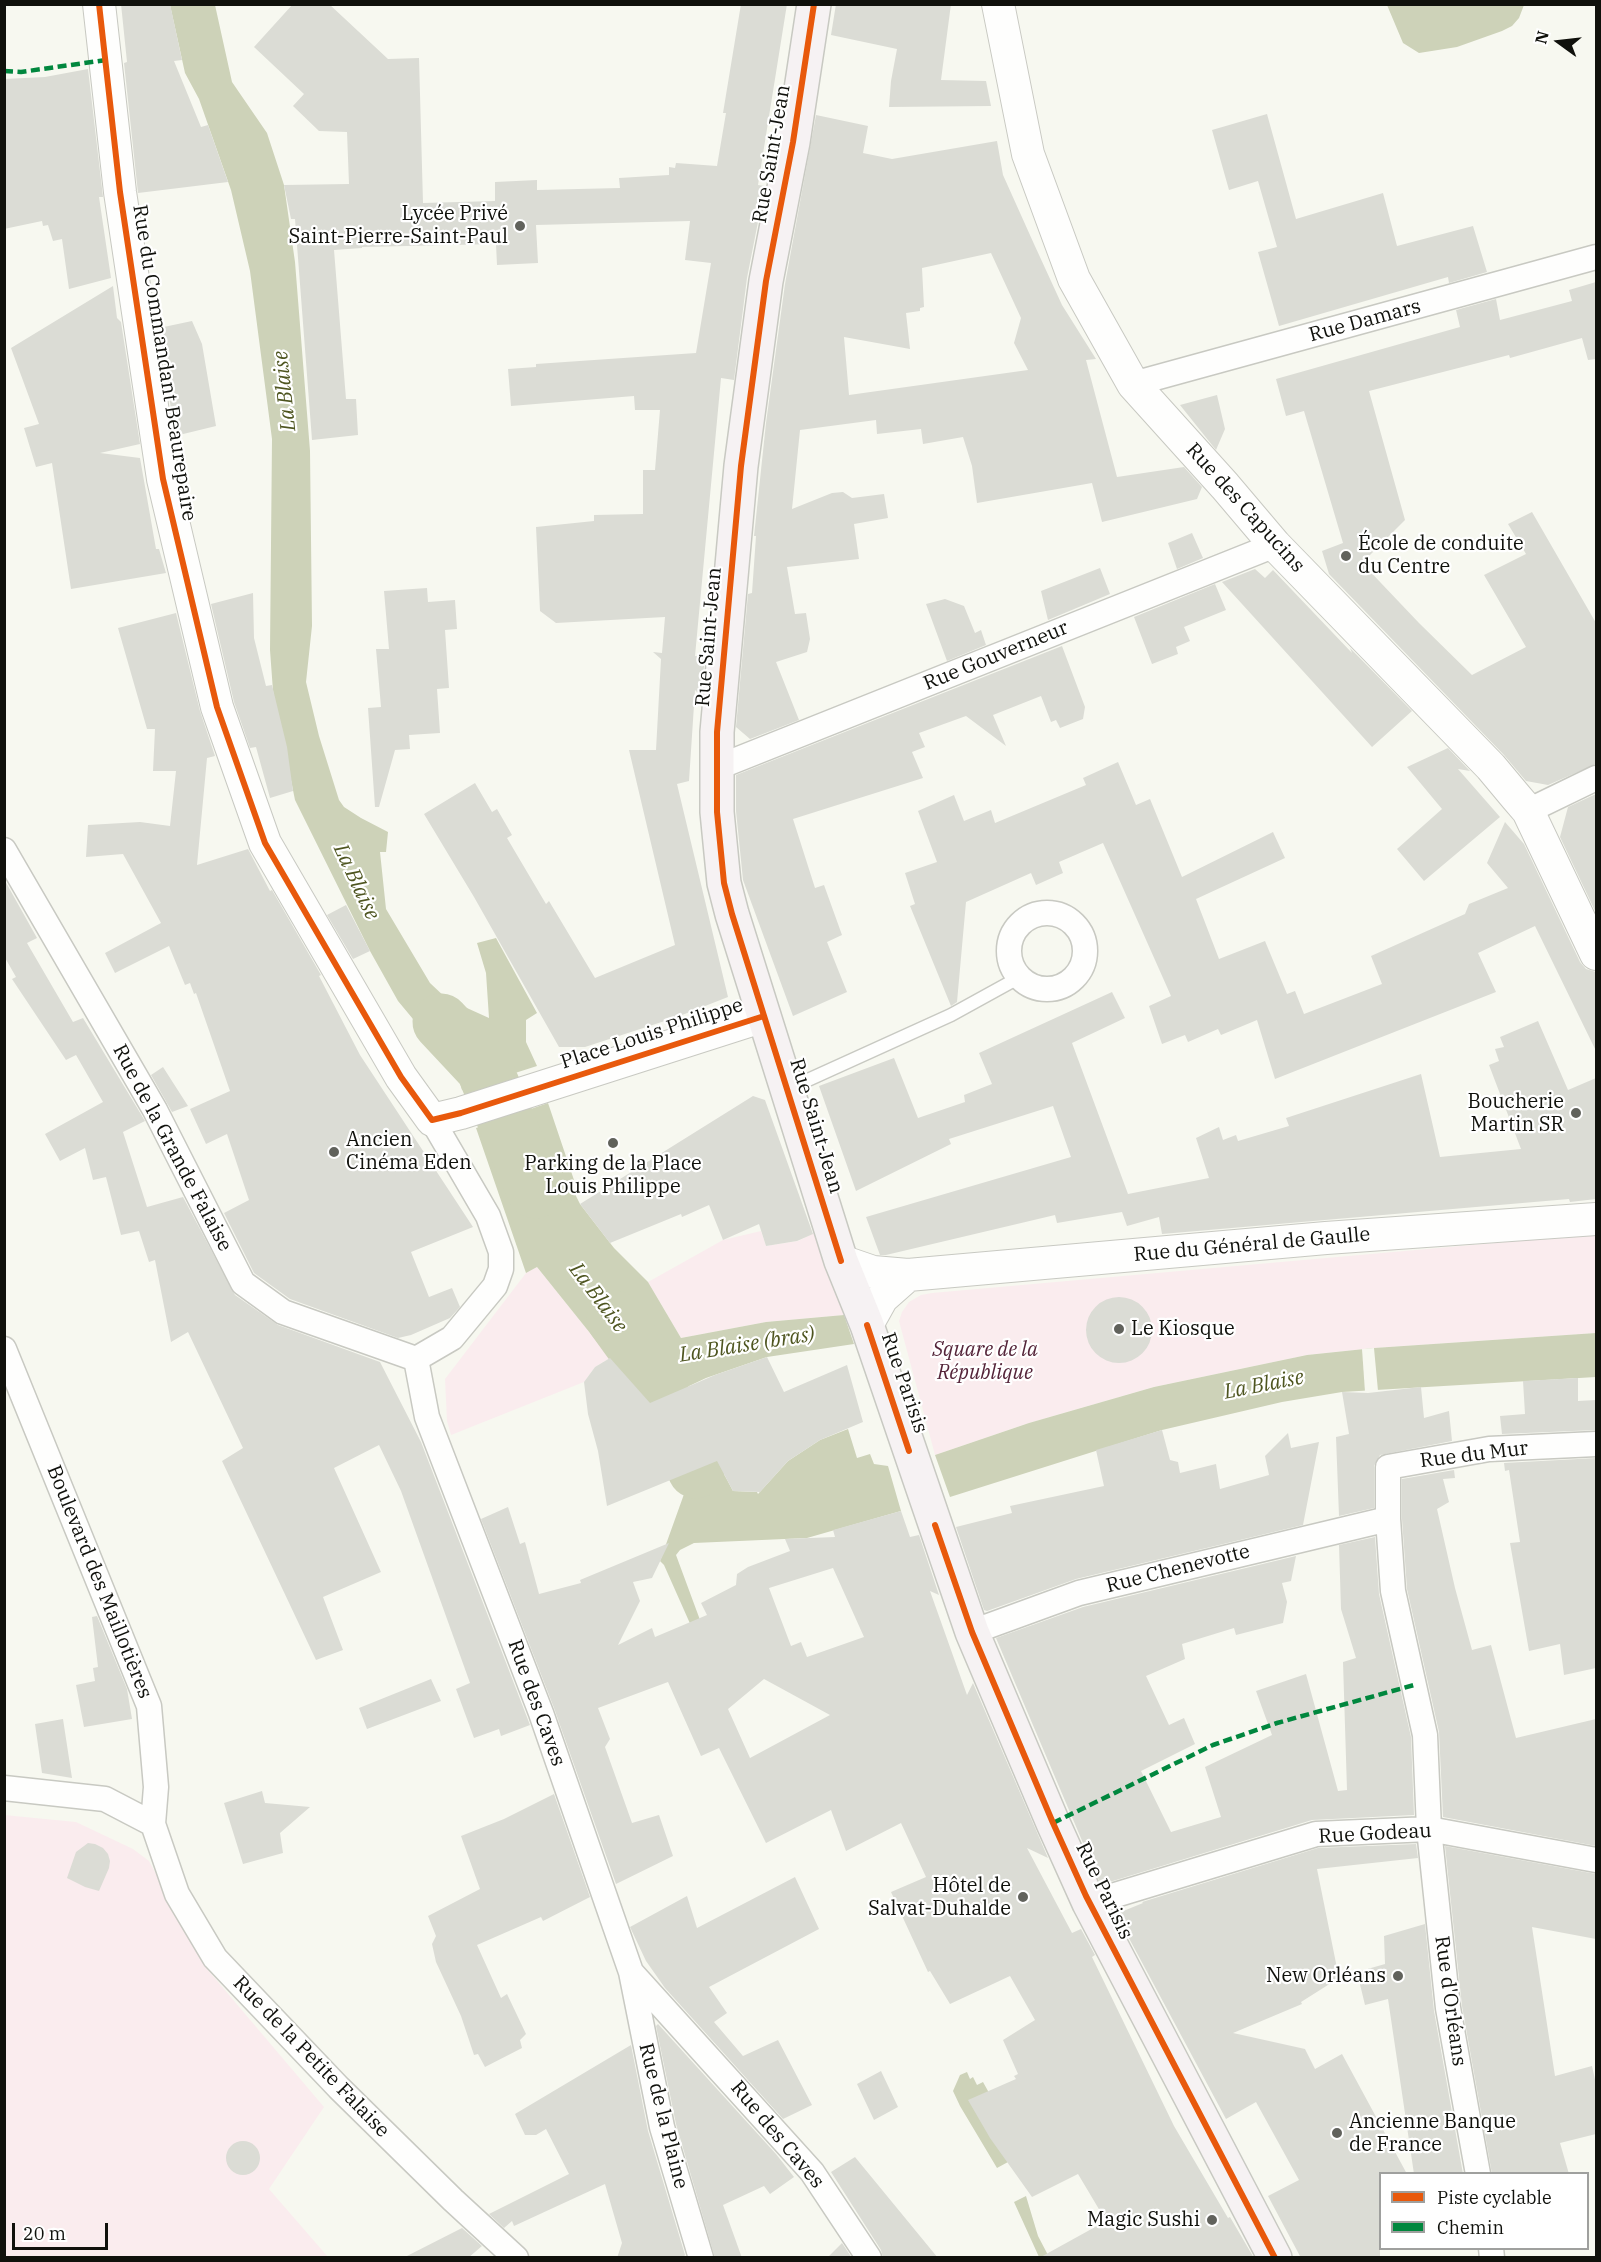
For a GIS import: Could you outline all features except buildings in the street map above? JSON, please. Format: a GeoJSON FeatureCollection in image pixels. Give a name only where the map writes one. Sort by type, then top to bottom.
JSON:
{"type":"FeatureCollection","features":[{"type":"Feature","properties":{"kind":"main road","name":"Rue Saint-Jean"},"geometry":{"type":"LineString","coordinates":[[814,4],[793,142],[766,281],[741,466],[717,732],[716,768],[717,812],[724,883],[841,1261]]}},
{"type":"Feature","properties":{"kind":"main road","name":"Rue Parisis"},"geometry":{"type":"LineString","coordinates":[[841,1261],[867,1325],[972,1632],[1053,1823],[1089,1903],[1275,2258]]}},
{"type":"Feature","properties":{"kind":"street","name":"Rue du Commandant Beaurepaire"},"geometry":{"type":"LineString","coordinates":[[99,4],[120,192],[163,479],[217,707],[265,843],[401,1077],[446,1117]]}},
{"type":"Feature","properties":{"kind":"street","name":"Rue des Capucins"},"geometry":{"type":"LineString","coordinates":[[998,4],[1028,154],[1074,279],[1133,384],[1275,545],[1491,767],[1528,811],[1596,954]]}},
{"type":"Feature","properties":{"kind":"street","name":"Rue Damars"},"geometry":{"type":"LineString","coordinates":[[1133,384],[1596,257]]}},
{"type":"Feature","properties":{"kind":"street","name":"Rue Gouverneur"},"geometry":{"type":"LineString","coordinates":[[716,768],[1275,545]]}},
{"type":"Feature","properties":{"kind":"street"},"geometry":{"type":"LineString","coordinates":[[1528,811],[1596,778]]}},
{"type":"Feature","properties":{"kind":"street","name":"Rue de la Grande Falaise"},"geometry":{"type":"LineString","coordinates":[[4,850],[155,1110],[243,1283],[283,1312],[416,1359]]}},
{"type":"Feature","properties":{"kind":"street","name":"Place Louis Philippe"},"geometry":{"type":"LineString","coordinates":[[446,1117],[764,1016]]}},
{"type":"Feature","properties":{"kind":"street"},"geometry":{"type":"LineString","coordinates":[[416,1359],[452,1338],[495,1286],[501,1269],[501,1252],[488,1216],[446,1117]]}},
{"type":"Feature","properties":{"kind":"street","name":"Rue du Général de Gaulle"},"geometry":{"type":"LineString","coordinates":[[841,1261],[873,1272],[908,1275],[1326,1238],[1596,1219]]}},
{"type":"Feature","properties":{"kind":"street"},"geometry":{"type":"LineString","coordinates":[[867,1325],[882,1298],[908,1275]]}},
{"type":"Feature","properties":{"kind":"street","name":"Boulevard des Maillotières"},"geometry":{"type":"LineString","coordinates":[[4,1349],[150,1706],[156,1787],[153,1824]]}},
{"type":"Feature","properties":{"kind":"street","name":"Rue des Caves"},"geometry":{"type":"LineString","coordinates":[[416,1359],[428,1417],[541,1713],[631,1972],[812,2172],[869,2258]]}},
{"type":"Feature","properties":{"kind":"street","name":"Rue du Mur"},"geometry":{"type":"LineString","coordinates":[[1388,1467],[1490,1449],[1596,1444]]}},
{"type":"Feature","properties":{"kind":"street","name":"Rue d'Orléans"},"geometry":{"type":"LineString","coordinates":[[1388,1467],[1388,1519],[1393,1591],[1425,1735],[1429,1828],[1448,2008],[1478,2172]]}},
{"type":"Feature","properties":{"kind":"street","name":"Rue Chenevotte"},"geometry":{"type":"LineString","coordinates":[[972,1632],[1079,1593],[1388,1519]]}},
{"type":"Feature","properties":{"kind":"street"},"geometry":{"type":"LineString","coordinates":[[4,1788],[105,1799],[153,1824]]}},
{"type":"Feature","properties":{"kind":"street","name":"Rue de la Petite Falaise"},"geometry":{"type":"LineString","coordinates":[[153,1824],[177,1894],[215,1958],[339,2088],[453,2200],[516,2258]]}},
{"type":"Feature","properties":{"kind":"street","name":"Rue Godeau"},"geometry":{"type":"LineString","coordinates":[[1089,1903],[1316,1834],[1429,1828],[1596,1860]]}},
{"type":"Feature","properties":{"kind":"street","name":"Rue de la Plaine"},"geometry":{"type":"LineString","coordinates":[[631,1972],[662,2127],[701,2258]]}},
{"type":"Feature","properties":{"kind":"lane"},"geometry":{"type":"LineString","coordinates":[[787,1089],[951,1015],[1020,977]]}},
{"type":"Feature","properties":{"kind":"green space"},"geometry":{"type":"Polygon","coordinates":[[[761,1231],[766,1246],[798,1241],[814,1233],[844,1315],[766,1322],[681,1338],[648,1282],[723,1240],[761,1231]]]}},
{"type":"Feature","properties":{"kind":"green space","name":"Square de la République"},"geometry":{"type":"Polygon","coordinates":[[[1596,1234],[1596,1333],[1374,1348],[1307,1355],[1154,1387],[1029,1423],[935,1455],[899,1321],[909,1302],[921,1295],[932,1293],[1596,1234]]]}},
{"type":"Feature","properties":{"kind":"green space"},"geometry":{"type":"Polygon","coordinates":[[[537,1267],[610,1358],[595,1367],[584,1382],[451,1435],[447,1421],[445,1379],[526,1273],[537,1267]]]}},
{"type":"Feature","properties":{"kind":"green space"},"geometry":{"type":"Polygon","coordinates":[[[4,1815],[76,1822],[133,1849],[149,1861],[207,1969],[324,2107],[269,2189],[328,2257],[5,2257],[4,1815]]]}},
{"type":"Feature","properties":{"kind":"water"},"geometry":{"type":"Polygon","coordinates":[[[1387,4],[1524,5],[1519,18],[1512,26],[1502,31],[1457,47],[1419,53],[1403,43],[1387,4]]]}},
{"type":"Feature","properties":{"kind":"water"},"geometry":{"type":"Polygon","coordinates":[[[170,5],[215,5],[232,82],[267,133],[284,185],[295,262],[310,451],[312,626],[306,682],[319,736],[339,800],[344,807],[388,832],[386,852],[380,852],[386,909],[430,983],[447,999],[489,1018],[486,973],[477,943],[496,938],[537,1013],[526,1020],[526,1042],[537,1066],[462,1090],[458,1073],[398,1001],[370,951],[295,800],[273,691],[270,650],[272,439],[250,271],[231,190],[199,99],[185,73],[170,5]]]}},
{"type":"Feature","properties":{"kind":"water","name":"La Blaise (bras)"},"geometry":{"type":"Polygon","coordinates":[[[548,1103],[575,1183],[572,1188],[580,1204],[614,1248],[648,1282],[681,1338],[766,1322],[844,1315],[854,1344],[767,1357],[687,1387],[682,1377],[677,1379],[678,1381],[635,1387],[537,1267],[526,1273],[476,1128],[548,1103]]]}},
{"type":"Feature","properties":{"kind":"water"},"geometry":{"type":"Polygon","coordinates":[[[1596,1333],[1596,1377],[1342,1392],[1282,1402],[1162,1430],[950,1497],[935,1455],[1029,1423],[1154,1387],[1307,1355],[1374,1348],[1596,1333]]]}},
{"type":"Feature","properties":{"kind":"water"},"geometry":{"type":"Polygon","coordinates":[[[848,1429],[857,1458],[870,1454],[874,1464],[888,1466],[901,1511],[807,1538],[694,1543],[680,1550],[676,1555],[710,1647],[696,1637],[664,1565],[660,1561],[688,1483],[684,1475],[717,1461],[733,1491],[757,1492],[758,1494],[788,1461],[820,1440],[848,1429]]]}},
{"type":"Feature","properties":{"kind":"water"},"geometry":{"type":"Polygon","coordinates":[[[967,2072],[970,2079],[973,2077],[977,2085],[983,2082],[988,2091],[1008,2162],[997,2168],[953,2091],[960,2075],[967,2072]]]}},
{"type":"Feature","properties":{"kind":"water"},"geometry":{"type":"Polygon","coordinates":[[[1026,2196],[1038,2236],[1049,2257],[1039,2257],[1014,2202],[1026,2196]]]}},
{"type":"Feature","properties":{"kind":"pier"},"geometry":{"type":"Polygon","coordinates":[[[1374,1348],[1378,1391],[1365,1392],[1362,1349],[1374,1348]]]}},
{"type":"Feature","properties":{"kind":"waterway","name":"La Blaise"},"geometry":{"type":"LineString","coordinates":[[441,1022],[484,1068],[535,1190]]}},
{"type":"Feature","properties":{"kind":"waterway","name":"La Blaise"},"geometry":{"type":"LineString","coordinates":[[615,1319],[644,1359],[696,1470]]}},
{"type":"Feature","properties":{"kind":"marked path"},"geometry":{"type":"LineString","coordinates":[[4,71],[21,72],[106,60]]}},
{"type":"Feature","properties":{"kind":"marked path"},"geometry":{"type":"LineString","coordinates":[[1053,1823],[1213,1745],[1277,1723],[1414,1685]]}},
{"type":"Feature","properties":{"kind":"cycle path"},"geometry":{"type":"LineString","coordinates":[[99,4],[120,192],[163,479],[217,707],[265,843],[401,1077],[432,1120],[461,1113],[764,1016]]}},
{"type":"Feature","properties":{"kind":"cycle path"},"geometry":{"type":"LineString","coordinates":[[814,4],[793,142],[766,281],[741,466],[717,732],[717,812],[724,883],[732,914],[841,1261]]}},
{"type":"Feature","properties":{"kind":"cycle path"},"geometry":{"type":"LineString","coordinates":[[867,1325],[909,1451]]}},
{"type":"Feature","properties":{"kind":"cycle path"},"geometry":{"type":"LineString","coordinates":[[935,1525],[972,1632],[1086,1896],[1275,2258]]}},
{"type":"Feature","properties":{"kind":"place","name":"Lycée Privé Saint-Pierre-Saint-Paul"},"geometry":{"type":"Point","coordinates":[520,226]}},
{"type":"Feature","properties":{"kind":"place","name":"École de conduite du Centre"},"geometry":{"type":"Point","coordinates":[1346,556]}},
{"type":"Feature","properties":{"kind":"place","name":"Boucherie Martin SR"},"geometry":{"type":"Point","coordinates":[1576,1113]}},
{"type":"Feature","properties":{"kind":"place","name":"Parking de la Place Louis Philippe"},"geometry":{"type":"Point","coordinates":[613,1143]}},
{"type":"Feature","properties":{"kind":"place","name":"Ancien Cinéma Eden"},"geometry":{"type":"Point","coordinates":[334,1152]}},
{"type":"Feature","properties":{"kind":"place","name":"Le Kiosque"},"geometry":{"type":"Point","coordinates":[1119,1329]}},
{"type":"Feature","properties":{"kind":"place","name":"Hôtel de Salvat-Duhalde"},"geometry":{"type":"Point","coordinates":[1023,1897]}},
{"type":"Feature","properties":{"kind":"place","name":"New Orléans"},"geometry":{"type":"Point","coordinates":[1398,1976]}},
{"type":"Feature","properties":{"kind":"place","name":"Ancienne Banque de France"},"geometry":{"type":"Point","coordinates":[1337,2133]}},
{"type":"Feature","properties":{"kind":"place","name":"Magic Sushi"},"geometry":{"type":"Point","coordinates":[1212,2220]}}]}
